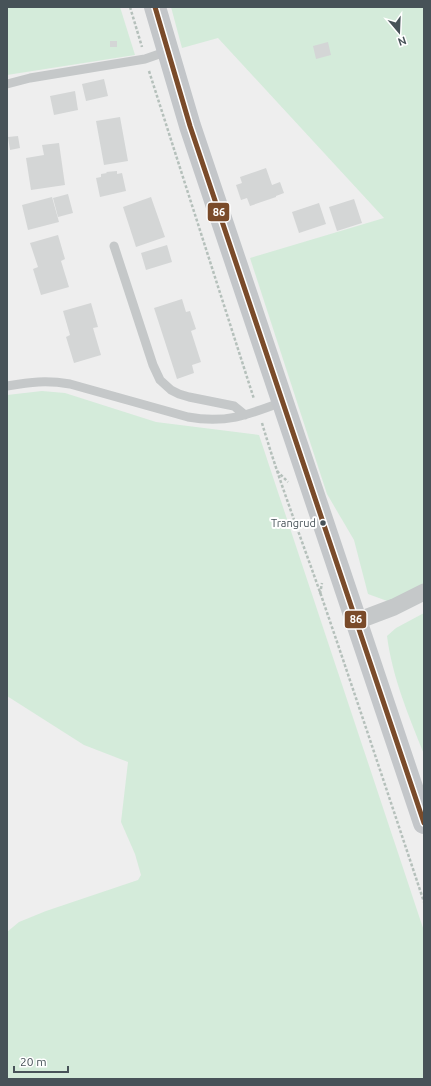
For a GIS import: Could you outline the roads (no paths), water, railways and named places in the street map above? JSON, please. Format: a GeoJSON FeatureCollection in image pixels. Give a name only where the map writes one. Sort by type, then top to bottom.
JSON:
{"type":"FeatureCollection","features":[{"type":"Feature","properties":{"kind":"main road"},"geometry":{"type":"LineString","coordinates":[[155,7],[190,126],[424,824]]}},
{"type":"Feature","properties":{"kind":"street"},"geometry":{"type":"LineString","coordinates":[[357,621],[394,607],[424,592]]}},
{"type":"Feature","properties":{"kind":"lane"},"geometry":{"type":"LineString","coordinates":[[7,84],[30,78],[145,59],[168,51]]}},
{"type":"Feature","properties":{"kind":"lane"},"geometry":{"type":"LineString","coordinates":[[114,246],[160,380],[171,390],[179,394],[207,402],[234,406],[245,415]]}},
{"type":"Feature","properties":{"kind":"lane"},"geometry":{"type":"LineString","coordinates":[[7,386],[31,382],[70,384],[200,419],[214,420],[245,415],[282,402]]}},
{"type":"Feature","properties":{"kind":"place","name":"Trangrud"},"geometry":{"type":"Point","coordinates":[323,523]}}]}
